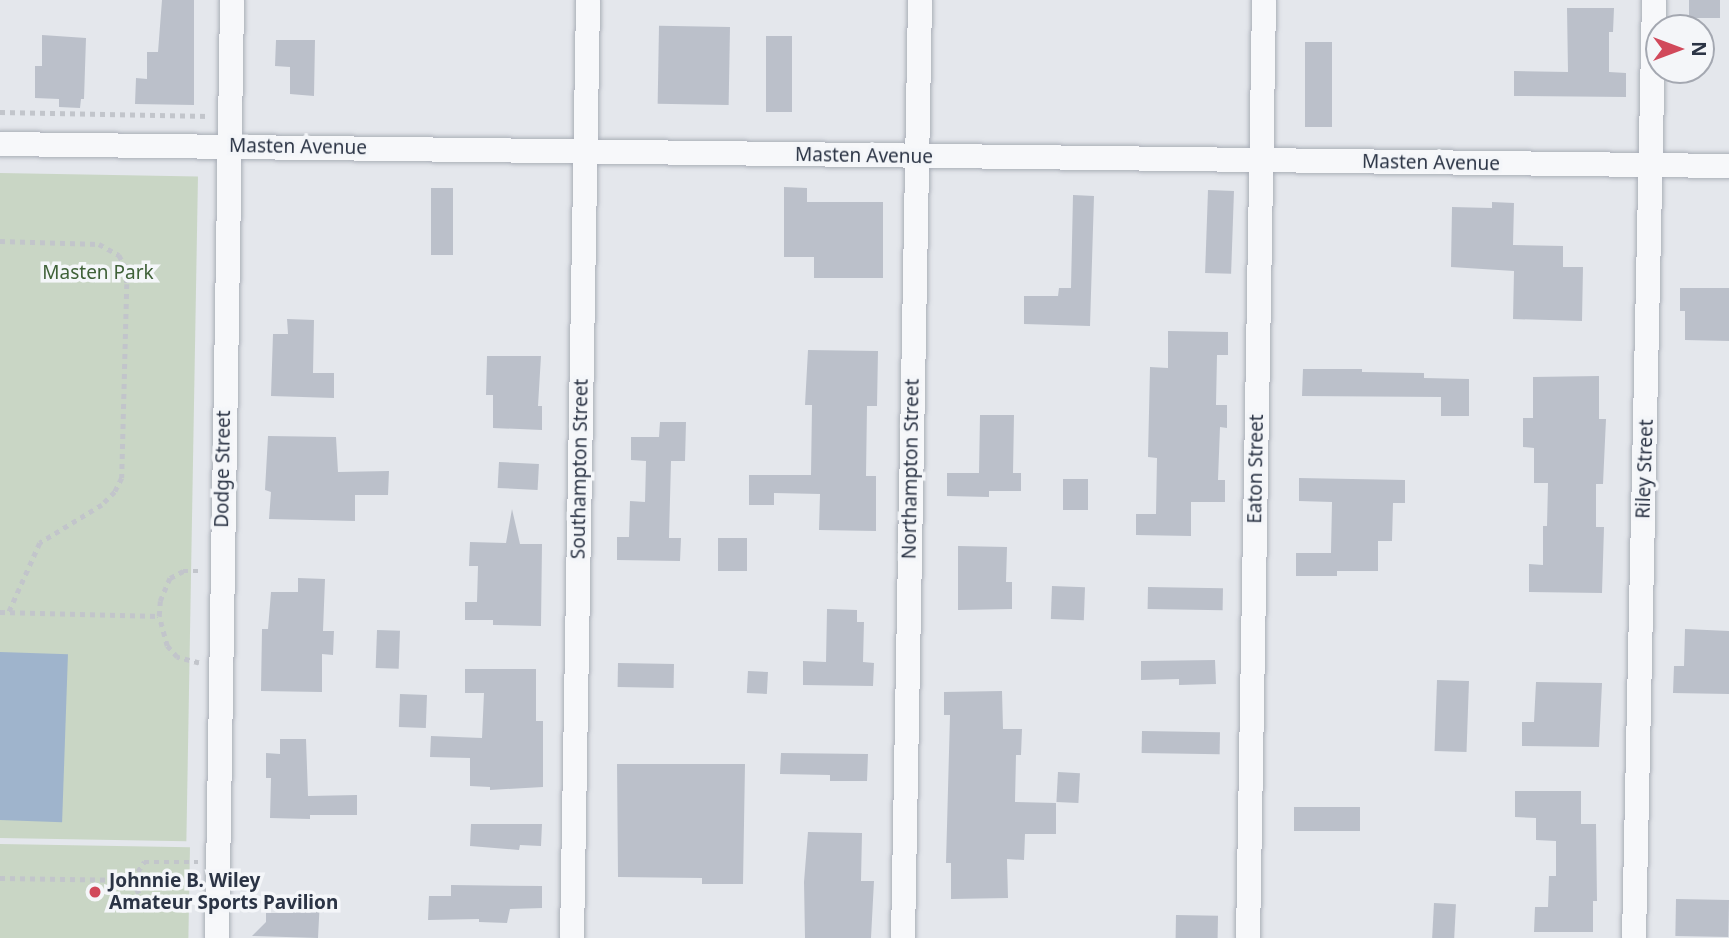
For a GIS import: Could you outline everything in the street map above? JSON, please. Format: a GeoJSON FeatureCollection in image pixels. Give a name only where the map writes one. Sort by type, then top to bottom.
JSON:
{"type":"FeatureCollection","features":[{"type":"Feature","properties":{"kind":"street","name":"Dodge Street"},"geometry":{"type":"LineString","coordinates":[[217,938],[232,0]]}},
{"type":"Feature","properties":{"kind":"street","name":"Southampton Street"},"geometry":{"type":"LineString","coordinates":[[572,938],[588,0]]}},
{"type":"Feature","properties":{"kind":"street","name":"Northampton Street"},"geometry":{"type":"LineString","coordinates":[[903,938],[920,0]]}},
{"type":"Feature","properties":{"kind":"street","name":"Eaton Street"},"geometry":{"type":"LineString","coordinates":[[1248,938],[1265,0]]}},
{"type":"Feature","properties":{"kind":"street","name":"Riley Street"},"geometry":{"type":"LineString","coordinates":[[1634,938],[1654,0]]}},
{"type":"Feature","properties":{"kind":"street","name":"Masten Avenue"},"geometry":{"type":"LineString","coordinates":[[0,144],[1729,166]]}},
{"type":"Feature","properties":{"kind":"path"},"geometry":{"type":"LineString","coordinates":[[0,112],[204,116]]}},
{"type":"Feature","properties":{"kind":"path"},"geometry":{"type":"LineString","coordinates":[[0,242],[99,244],[120,255],[127,284],[122,478],[102,505],[40,543],[9,612]]}},
{"type":"Feature","properties":{"kind":"path"},"geometry":{"type":"LineString","coordinates":[[204,571],[183,571],[170,578],[160,601],[159,616],[162,635],[177,657],[205,663]]}},
{"type":"Feature","properties":{"kind":"path"},"geometry":{"type":"LineString","coordinates":[[0,612],[159,616]]}},
{"type":"Feature","properties":{"kind":"path"},"geometry":{"type":"LineString","coordinates":[[132,880],[144,862],[191,862]]}},
{"type":"Feature","properties":{"kind":"path"},"geometry":{"type":"LineString","coordinates":[[0,878],[132,880]]}},
{"type":"Feature","properties":{"kind":"path"},"geometry":{"type":"LineString","coordinates":[[132,880],[144,902],[190,902]]}},
{"type":"Feature","properties":{"kind":"green space","name":"Masten Park"},"geometry":{"type":"Polygon","coordinates":[[[0,173],[198,176],[186,841],[0,838],[0,173]]]}},
{"type":"Feature","properties":{"kind":"green space","name":"Johnnie B. Wiley Amateur Sports Pavilion"},"geometry":{"type":"Polygon","coordinates":[[[0,844],[190,847],[188,938],[0,938],[0,844]]]}},
{"type":"Feature","properties":{"kind":"water"},"geometry":{"type":"Polygon","coordinates":[[[0,652],[68,654],[62,822],[0,820],[0,652]]]}},
{"type":"Feature","properties":{"kind":"building"},"geometry":{"type":"Polygon","coordinates":[[[162,0],[194,0],[194,105],[135,104],[136,78],[147,79],[147,52],[158,52],[162,0]]]}},
{"type":"Feature","properties":{"kind":"building"},"geometry":{"type":"Polygon","coordinates":[[[1689,0],[1720,0],[1720,18],[1715,18],[1715,14],[1689,14],[1689,0]]]}},
{"type":"Feature","properties":{"kind":"building"},"geometry":{"type":"Polygon","coordinates":[[[1567,8],[1614,8],[1613,32],[1609,32],[1609,72],[1626,73],[1626,97],[1514,96],[1514,71],[1568,72],[1567,8]]]}},
{"type":"Feature","properties":{"kind":"building"},"geometry":{"type":"Polygon","coordinates":[[[659,26],[730,27],[729,105],[658,104],[659,26]]]}},
{"type":"Feature","properties":{"kind":"building"},"geometry":{"type":"Polygon","coordinates":[[[42,35],[86,38],[84,99],[81,99],[80,108],[59,107],[59,99],[35,98],[35,66],[42,66],[42,35]]]}},
{"type":"Feature","properties":{"kind":"building"},"geometry":{"type":"Polygon","coordinates":[[[766,36],[792,36],[792,112],[766,112],[766,36]]]}},
{"type":"Feature","properties":{"kind":"building"},"geometry":{"type":"Polygon","coordinates":[[[276,40],[315,40],[314,96],[290,94],[290,67],[275,66],[276,40]]]}},
{"type":"Feature","properties":{"kind":"building"},"geometry":{"type":"Polygon","coordinates":[[[1305,42],[1332,42],[1332,127],[1305,127],[1305,42]]]}},
{"type":"Feature","properties":{"kind":"building"},"geometry":{"type":"Polygon","coordinates":[[[784,187],[807,188],[807,202],[883,202],[883,278],[814,278],[814,257],[784,257],[784,187]]]}},
{"type":"Feature","properties":{"kind":"building"},"geometry":{"type":"Polygon","coordinates":[[[431,188],[453,188],[453,255],[431,255],[431,188]]]}},
{"type":"Feature","properties":{"kind":"building"},"geometry":{"type":"Polygon","coordinates":[[[1208,190],[1234,191],[1231,274],[1205,273],[1208,190]]]}},
{"type":"Feature","properties":{"kind":"building"},"geometry":{"type":"Polygon","coordinates":[[[1073,195],[1094,196],[1090,326],[1024,324],[1024,296],[1058,296],[1059,288],[1071,288],[1073,195]]]}},
{"type":"Feature","properties":{"kind":"building"},"geometry":{"type":"Polygon","coordinates":[[[1492,202],[1514,203],[1513,245],[1563,246],[1563,267],[1583,267],[1582,321],[1513,319],[1514,271],[1451,267],[1452,207],[1492,208],[1492,202]]]}},
{"type":"Feature","properties":{"kind":"building"},"geometry":{"type":"Polygon","coordinates":[[[1680,288],[1729,288],[1729,341],[1685,340],[1685,311],[1680,311],[1680,288]]]}},
{"type":"Feature","properties":{"kind":"building"},"geometry":{"type":"Polygon","coordinates":[[[287,319],[314,320],[313,373],[334,373],[334,398],[271,396],[273,334],[288,334],[287,319]]]}},
{"type":"Feature","properties":{"kind":"building"},"geometry":{"type":"Polygon","coordinates":[[[1168,331],[1228,332],[1228,355],[1217,355],[1216,405],[1227,405],[1227,428],[1220,427],[1218,480],[1225,480],[1225,502],[1191,502],[1191,536],[1136,535],[1136,514],[1156,514],[1157,458],[1148,457],[1150,367],[1168,368],[1168,331]]]}},
{"type":"Feature","properties":{"kind":"building"},"geometry":{"type":"Polygon","coordinates":[[[808,350],[878,351],[877,406],[867,406],[866,476],[876,476],[876,531],[819,530],[820,494],[774,493],[774,505],[749,505],[749,475],[811,475],[812,405],[805,405],[808,350]]]}},
{"type":"Feature","properties":{"kind":"building"},"geometry":{"type":"Polygon","coordinates":[[[487,356],[541,356],[538,406],[542,406],[542,430],[493,428],[493,395],[486,395],[487,356]]]}},
{"type":"Feature","properties":{"kind":"building"},"geometry":{"type":"Polygon","coordinates":[[[1303,369],[1362,369],[1362,372],[1424,373],[1424,378],[1469,379],[1469,416],[1441,416],[1441,397],[1302,396],[1303,369]]]}},
{"type":"Feature","properties":{"kind":"building"},"geometry":{"type":"Polygon","coordinates":[[[1599,376],[1599,419],[1606,419],[1603,484],[1596,484],[1596,527],[1604,527],[1602,593],[1529,592],[1529,564],[1543,565],[1543,526],[1547,526],[1548,483],[1534,483],[1534,448],[1523,447],[1523,418],[1533,418],[1533,377],[1599,376]]]}},
{"type":"Feature","properties":{"kind":"building"},"geometry":{"type":"Polygon","coordinates":[[[980,415],[1014,415],[1013,473],[1021,473],[1021,491],[989,491],[989,497],[947,496],[947,473],[979,473],[980,415]]]}},
{"type":"Feature","properties":{"kind":"building"},"geometry":{"type":"Polygon","coordinates":[[[660,422],[686,422],[685,461],[671,461],[669,538],[681,538],[680,561],[617,560],[617,537],[629,537],[630,501],[645,502],[646,461],[631,460],[631,437],[659,437],[660,422]]]}},
{"type":"Feature","properties":{"kind":"building"},"geometry":{"type":"Polygon","coordinates":[[[268,436],[336,437],[338,472],[389,471],[388,495],[355,495],[355,521],[269,519],[271,492],[265,490],[268,436]]]}},
{"type":"Feature","properties":{"kind":"building"},"geometry":{"type":"Polygon","coordinates":[[[499,462],[539,464],[538,490],[498,488],[499,462]]]}},
{"type":"Feature","properties":{"kind":"building"},"geometry":{"type":"Polygon","coordinates":[[[1299,478],[1405,480],[1405,503],[1393,503],[1392,541],[1378,541],[1378,571],[1337,571],[1337,576],[1296,576],[1296,553],[1331,553],[1332,502],[1299,501],[1299,478]]]}},
{"type":"Feature","properties":{"kind":"building"},"geometry":{"type":"Polygon","coordinates":[[[1063,479],[1088,479],[1088,510],[1063,510],[1063,479]]]}},
{"type":"Feature","properties":{"kind":"building"},"geometry":{"type":"Polygon","coordinates":[[[512,509],[520,544],[542,544],[541,626],[493,625],[493,620],[465,620],[465,602],[477,602],[478,566],[469,566],[470,542],[506,543],[512,509]]]}},
{"type":"Feature","properties":{"kind":"building"},"geometry":{"type":"Polygon","coordinates":[[[718,538],[747,538],[747,571],[718,571],[718,538]]]}},
{"type":"Feature","properties":{"kind":"building"},"geometry":{"type":"Polygon","coordinates":[[[958,546],[1007,547],[1006,582],[1012,582],[1012,609],[958,610],[958,546]]]}},
{"type":"Feature","properties":{"kind":"building"},"geometry":{"type":"Polygon","coordinates":[[[298,578],[325,579],[323,631],[334,631],[333,655],[322,654],[322,692],[261,691],[262,629],[268,629],[271,592],[298,592],[298,578]]]}},
{"type":"Feature","properties":{"kind":"building"},"geometry":{"type":"Polygon","coordinates":[[[1052,586],[1085,587],[1084,620],[1051,619],[1052,586]]]}},
{"type":"Feature","properties":{"kind":"building"},"geometry":{"type":"Polygon","coordinates":[[[1148,587],[1223,588],[1223,610],[1148,609],[1148,587]]]}},
{"type":"Feature","properties":{"kind":"building"},"geometry":{"type":"Polygon","coordinates":[[[827,609],[857,610],[857,622],[864,622],[863,662],[874,663],[873,686],[803,685],[803,661],[826,662],[827,609]]]}},
{"type":"Feature","properties":{"kind":"building"},"geometry":{"type":"Polygon","coordinates":[[[1685,629],[1729,631],[1729,694],[1673,693],[1674,666],[1684,666],[1685,629]]]}},
{"type":"Feature","properties":{"kind":"building"},"geometry":{"type":"Polygon","coordinates":[[[377,630],[400,631],[399,669],[376,668],[377,630]]]}},
{"type":"Feature","properties":{"kind":"building"},"geometry":{"type":"Polygon","coordinates":[[[1215,660],[1216,684],[1179,685],[1179,679],[1141,680],[1141,661],[1215,660]]]}},
{"type":"Feature","properties":{"kind":"building"},"geometry":{"type":"Polygon","coordinates":[[[618,663],[674,664],[674,688],[618,687],[618,663]]]}},
{"type":"Feature","properties":{"kind":"building"},"geometry":{"type":"Polygon","coordinates":[[[465,669],[536,669],[536,721],[543,721],[543,787],[490,790],[490,787],[470,786],[470,758],[430,757],[431,736],[482,738],[484,693],[465,693],[465,669]]]}},
{"type":"Feature","properties":{"kind":"building"},"geometry":{"type":"Polygon","coordinates":[[[748,671],[768,672],[767,694],[747,693],[748,671]]]}},
{"type":"Feature","properties":{"kind":"building"},"geometry":{"type":"Polygon","coordinates":[[[1437,680],[1469,681],[1467,752],[1435,751],[1437,680]]]}},
{"type":"Feature","properties":{"kind":"building"},"geometry":{"type":"Polygon","coordinates":[[[1536,682],[1602,683],[1599,747],[1522,746],[1522,722],[1534,722],[1536,682]]]}},
{"type":"Feature","properties":{"kind":"building"},"geometry":{"type":"Polygon","coordinates":[[[1002,691],[1003,729],[1022,729],[1021,755],[1016,755],[1015,802],[1056,803],[1056,834],[1025,834],[1024,860],[1007,859],[1008,898],[951,899],[951,863],[946,863],[950,715],[944,715],[944,692],[1002,691]]]}},
{"type":"Feature","properties":{"kind":"building"},"geometry":{"type":"Polygon","coordinates":[[[400,694],[427,695],[426,728],[399,727],[400,694]]]}},
{"type":"Feature","properties":{"kind":"building"},"geometry":{"type":"Polygon","coordinates":[[[1142,731],[1220,732],[1220,754],[1142,753],[1142,731]]]}},
{"type":"Feature","properties":{"kind":"building"},"geometry":{"type":"Polygon","coordinates":[[[280,739],[306,739],[308,796],[357,795],[357,815],[310,815],[310,819],[270,818],[271,778],[266,778],[266,753],[280,754],[280,739]]]}},
{"type":"Feature","properties":{"kind":"building"},"geometry":{"type":"Polygon","coordinates":[[[781,753],[868,754],[867,781],[830,781],[830,775],[780,774],[781,753]]]}},
{"type":"Feature","properties":{"kind":"building"},"geometry":{"type":"Polygon","coordinates":[[[617,764],[745,764],[743,884],[702,884],[702,878],[618,877],[617,764]]]}},
{"type":"Feature","properties":{"kind":"building"},"geometry":{"type":"Polygon","coordinates":[[[1058,772],[1080,773],[1078,803],[1056,802],[1058,772]]]}},
{"type":"Feature","properties":{"kind":"building"},"geometry":{"type":"Polygon","coordinates":[[[1515,791],[1581,791],[1581,824],[1596,824],[1597,901],[1593,901],[1593,932],[1534,932],[1535,907],[1548,907],[1549,876],[1556,876],[1556,841],[1536,840],[1536,818],[1515,817],[1515,791]]]}},
{"type":"Feature","properties":{"kind":"building"},"geometry":{"type":"Polygon","coordinates":[[[1294,807],[1360,807],[1360,831],[1294,831],[1294,807]]]}},
{"type":"Feature","properties":{"kind":"building"},"geometry":{"type":"Polygon","coordinates":[[[471,824],[542,824],[541,846],[520,845],[519,850],[470,846],[471,824]]]}},
{"type":"Feature","properties":{"kind":"building"},"geometry":{"type":"Polygon","coordinates":[[[808,832],[862,833],[861,881],[874,881],[871,938],[805,938],[804,882],[808,832]]]}},
{"type":"Feature","properties":{"kind":"building"},"geometry":{"type":"Polygon","coordinates":[[[451,885],[542,886],[542,908],[510,909],[507,923],[479,922],[479,919],[428,920],[429,896],[451,896],[451,885]]]}},
{"type":"Feature","properties":{"kind":"building"},"geometry":{"type":"Polygon","coordinates":[[[293,898],[320,899],[318,938],[252,936],[266,922],[266,913],[293,913],[293,898]]]}},
{"type":"Feature","properties":{"kind":"building"},"geometry":{"type":"Polygon","coordinates":[[[1676,899],[1729,900],[1728,937],[1675,936],[1676,899]]]}},
{"type":"Feature","properties":{"kind":"building"},"geometry":{"type":"Polygon","coordinates":[[[1434,903],[1456,904],[1454,938],[1432,938],[1434,903]]]}},
{"type":"Feature","properties":{"kind":"building"},"geometry":{"type":"Polygon","coordinates":[[[1176,915],[1218,916],[1218,938],[1176,938],[1176,915]]]}},
{"type":"Feature","properties":{"kind":"place","name":"Johnnie B. Wiley Amateur Sports Pavilion"},"geometry":{"type":"Point","coordinates":[95,892]}}]}
